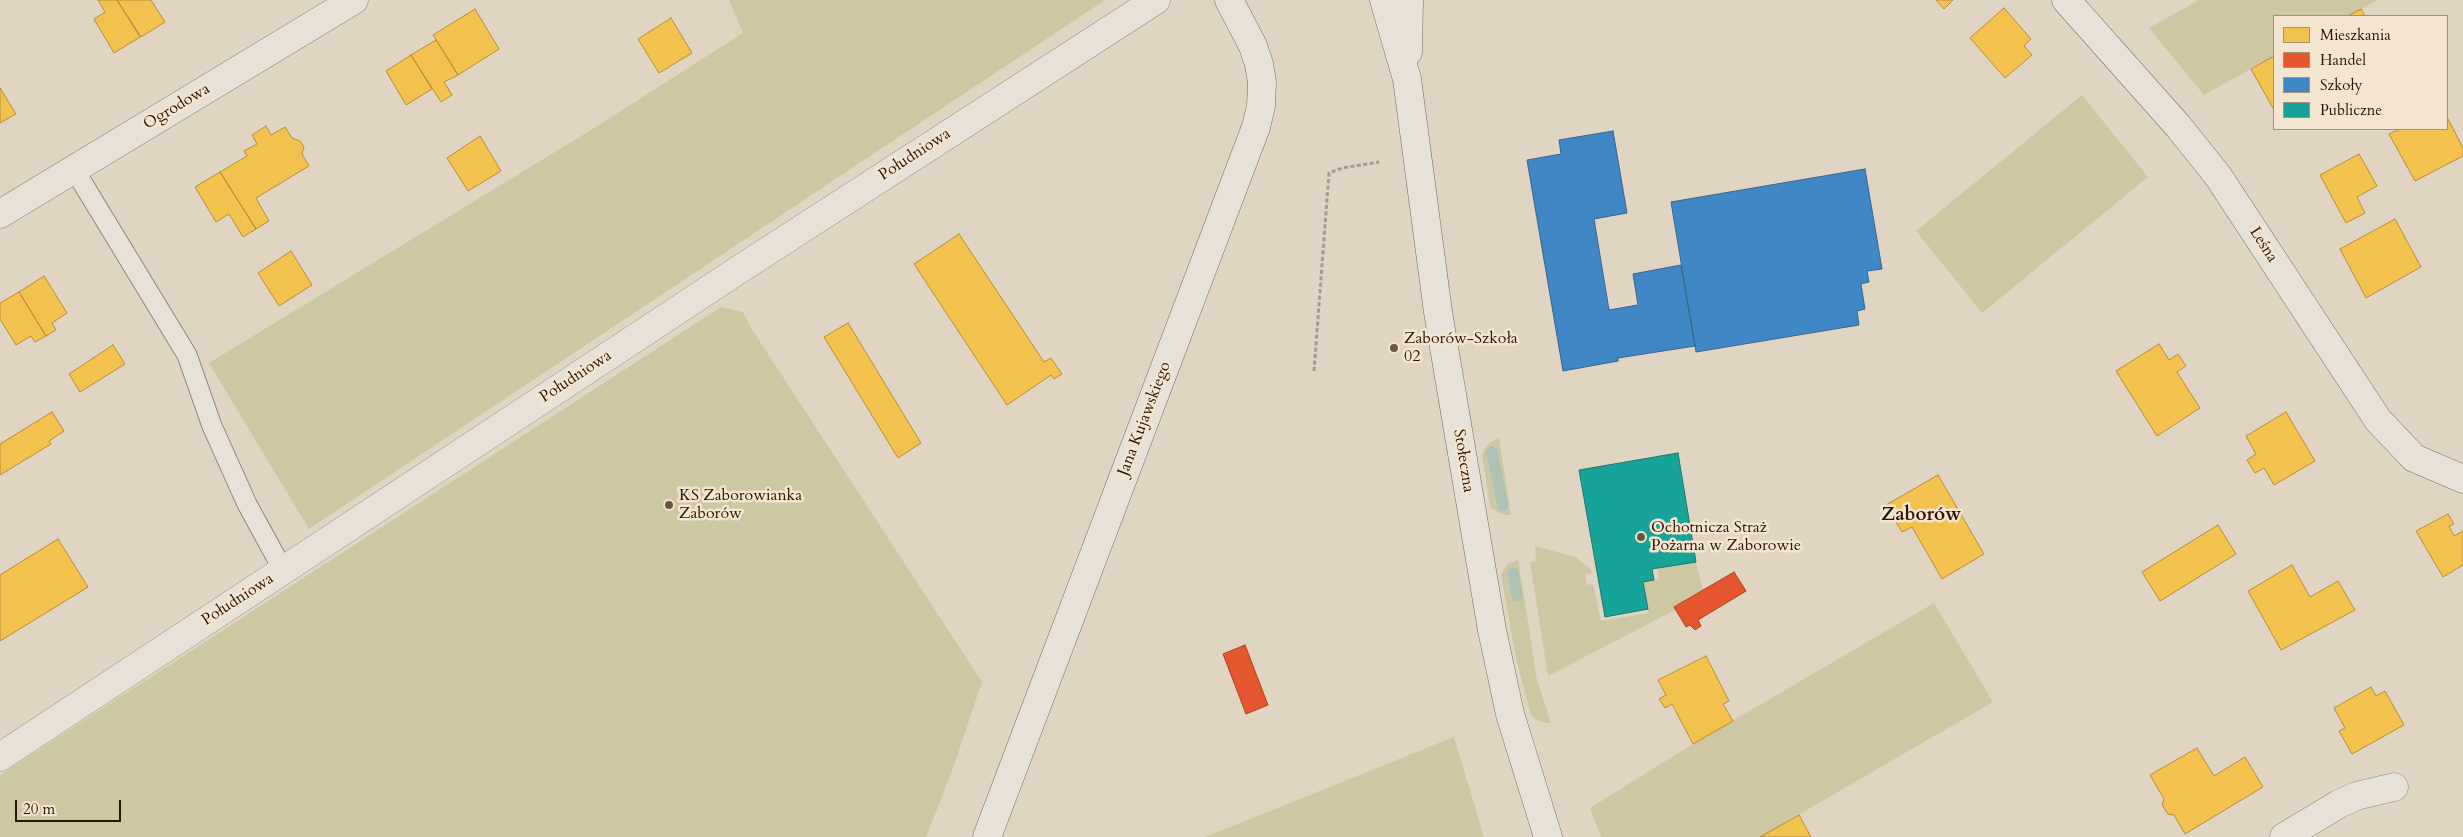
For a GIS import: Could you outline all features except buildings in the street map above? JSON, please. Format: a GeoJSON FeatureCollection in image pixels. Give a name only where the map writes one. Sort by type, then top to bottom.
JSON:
{"type":"FeatureCollection","features":[{"type":"Feature","properties":{"kind":"street","name":"Ogrodowa"},"geometry":{"type":"LineString","coordinates":[[0,214],[354,0]]}},
{"type":"Feature","properties":{"kind":"street","name":"Południowa"},"geometry":{"type":"LineString","coordinates":[[0,758],[743,267],[1156,0]]}},
{"type":"Feature","properties":{"kind":"street","name":"Jana Kujawskiego"},"geometry":{"type":"LineString","coordinates":[[987,837],[1256,127],[1262,90],[1259,64],[1253,46],[1229,0]]}},
{"type":"Feature","properties":{"kind":"street","name":"Stołeczna"},"geometry":{"type":"LineString","coordinates":[[1384,0],[1407,79],[1438,312],[1492,630],[1510,714],[1548,837]]}},
{"type":"Feature","properties":{"kind":"street","name":"Stołeczna"},"geometry":{"type":"LineString","coordinates":[[1407,79],[1409,0]]}},
{"type":"Feature","properties":{"kind":"street","name":"Leśna"},"geometry":{"type":"LineString","coordinates":[[2066,0],[2178,126],[2218,176],[2378,420],[2414,458],[2463,479]]}},
{"type":"Feature","properties":{"kind":"street"},"geometry":{"type":"LineString","coordinates":[[2284,837],[2356,796],[2394,787]]}},
{"type":"Feature","properties":{"kind":"lane"},"geometry":{"type":"LineString","coordinates":[[74,169],[187,355],[212,426],[247,504],[283,570]]}},
{"type":"Feature","properties":{"kind":"path"},"geometry":{"type":"LineString","coordinates":[[1314,371],[1329,173],[1342,168],[1379,162]]}},
{"type":"Feature","properties":{"kind":"shaded area"},"geometry":{"type":"Polygon","coordinates":[[[729,0],[1105,0],[309,529],[209,363],[591,130],[743,33],[729,0]]]}},
{"type":"Feature","properties":{"kind":"shaded area"},"geometry":{"type":"Polygon","coordinates":[[[2199,0],[2378,0],[2350,15],[2273,15],[2273,57],[2204,95],[2149,28],[2199,0]]]}},
{"type":"Feature","properties":{"kind":"shaded area"},"geometry":{"type":"Polygon","coordinates":[[[2082,95],[2148,177],[1982,313],[1916,231],[2082,95]]]}},
{"type":"Feature","properties":{"kind":"shaded area","name":"KS Zaborowianka Zaborów"},"geometry":{"type":"Polygon","coordinates":[[[721,307],[743,312],[751,328],[982,682],[952,771],[926,837],[0,837],[0,775],[721,307]]]}},
{"type":"Feature","properties":{"kind":"shaded area"},"geometry":{"type":"Polygon","coordinates":[[[1499,438],[1511,515],[1500,514],[1490,507],[1482,454],[1489,443],[1499,438]]]}},
{"type":"Feature","properties":{"kind":"shaded area"},"geometry":{"type":"Polygon","coordinates":[[[1535,546],[1578,558],[1590,568],[1592,573],[1585,574],[1587,585],[1593,584],[1601,621],[1648,613],[1643,582],[1659,579],[1658,568],[1696,562],[1703,590],[1674,607],[1675,610],[1548,676],[1530,562],[1536,561],[1535,546]]]}},
{"type":"Feature","properties":{"kind":"shaded area"},"geometry":{"type":"Polygon","coordinates":[[[1518,559],[1537,680],[1551,723],[1538,721],[1531,715],[1516,658],[1501,575],[1507,565],[1518,559]]]}},
{"type":"Feature","properties":{"kind":"shaded area"},"geometry":{"type":"Polygon","coordinates":[[[1934,603],[1993,702],[1760,837],[1601,837],[1590,808],[1693,744],[1934,603]]]}},
{"type":"Feature","properties":{"kind":"shaded area"},"geometry":{"type":"Polygon","coordinates":[[[1454,737],[1484,837],[1205,837],[1454,737]]]}},
{"type":"Feature","properties":{"kind":"waterway"},"geometry":{"type":"LineString","coordinates":[[1492,452],[1503,506]]}},
{"type":"Feature","properties":{"kind":"waterway"},"geometry":{"type":"LineString","coordinates":[[1513,573],[1517,596]]}},
{"type":"Feature","properties":{"kind":"place","name":"Zaborów-Szkoła 02"},"geometry":{"type":"Point","coordinates":[1394,348]}},
{"type":"Feature","properties":{"kind":"place","name":"KS Zaborowianka Zaborów"},"geometry":{"type":"Point","coordinates":[669,505]}},
{"type":"Feature","properties":{"kind":"place","name":"Ochotnicza Straż Pożarna w Zaborowie"},"geometry":{"type":"Point","coordinates":[1641,537]}},
{"type":"Feature","properties":{"kind":"district","name":"Zaborów"},"geometry":{"type":"Point","coordinates":[1921,516]}}]}
